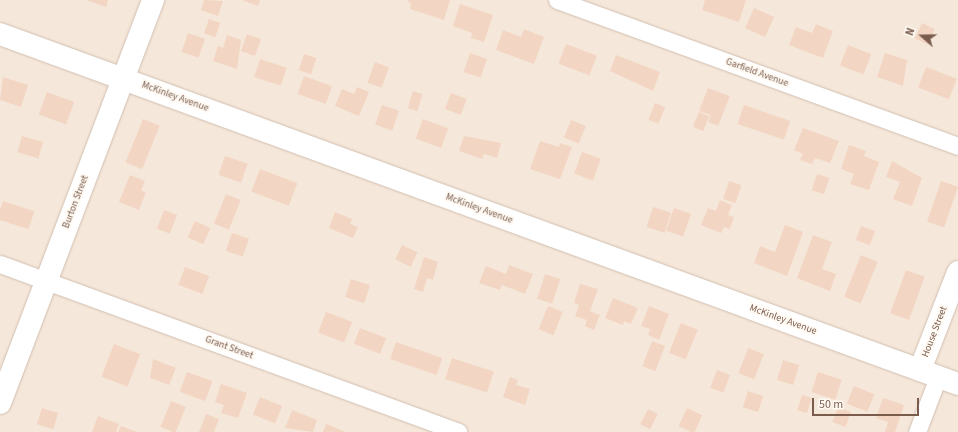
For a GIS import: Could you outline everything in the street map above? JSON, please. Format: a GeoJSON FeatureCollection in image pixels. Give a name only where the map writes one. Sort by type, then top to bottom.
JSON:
{"type":"FeatureCollection","features":[{"type":"Feature","properties":{"kind":"street","name":"Burton Street"},"geometry":{"type":"LineString","coordinates":[[0,403],[153,0]]}},
{"type":"Feature","properties":{"kind":"street","name":"Garfield Avenue"},"geometry":{"type":"LineString","coordinates":[[556,0],[958,146]]}},
{"type":"Feature","properties":{"kind":"street","name":"McKinley Avenue"},"geometry":{"type":"LineString","coordinates":[[0,34],[939,377]]}},
{"type":"Feature","properties":{"kind":"street","name":"Grant Street"},"geometry":{"type":"LineString","coordinates":[[0,264],[458,432]]}},
{"type":"Feature","properties":{"kind":"street","name":"House Street"},"geometry":{"type":"LineString","coordinates":[[918,432],[939,377],[958,272]]}},
{"type":"Feature","properties":{"kind":"shaded area"},"geometry":{"type":"Polygon","coordinates":[[[0,0],[958,0],[958,432],[0,432],[0,0]]]}},
{"type":"Feature","properties":{"kind":"building"},"geometry":{"type":"Polygon","coordinates":[[[86,0],[108,0],[106,7],[86,0]]]}},
{"type":"Feature","properties":{"kind":"building"},"geometry":{"type":"Polygon","coordinates":[[[204,0],[223,1],[218,16],[201,10],[204,0]]]}},
{"type":"Feature","properties":{"kind":"building"},"geometry":{"type":"Polygon","coordinates":[[[242,0],[260,0],[258,6],[242,0]]]}},
{"type":"Feature","properties":{"kind":"building"},"geometry":{"type":"Polygon","coordinates":[[[407,0],[450,0],[444,20],[410,9],[411,4],[407,0]]]}},
{"type":"Feature","properties":{"kind":"building"},"geometry":{"type":"Polygon","coordinates":[[[705,0],[746,0],[739,22],[702,10],[705,0]]]}},
{"type":"Feature","properties":{"kind":"building"},"geometry":{"type":"Polygon","coordinates":[[[460,4],[493,15],[484,42],[471,38],[472,33],[453,26],[460,4]]]}},
{"type":"Feature","properties":{"kind":"building"},"geometry":{"type":"Polygon","coordinates":[[[754,8],[774,17],[765,37],[745,28],[754,8]]]}},
{"type":"Feature","properties":{"kind":"building"},"geometry":{"type":"Polygon","coordinates":[[[209,19],[220,23],[215,37],[204,33],[209,19]]]}},
{"type":"Feature","properties":{"kind":"building"},"geometry":{"type":"Polygon","coordinates":[[[922,23],[935,29],[928,44],[915,38],[922,23]]]}},
{"type":"Feature","properties":{"kind":"building"},"geometry":{"type":"Polygon","coordinates":[[[816,24],[833,31],[823,58],[789,45],[796,27],[812,33],[816,24]]]}},
{"type":"Feature","properties":{"kind":"building"},"geometry":{"type":"Polygon","coordinates":[[[524,29],[544,37],[534,64],[496,50],[503,30],[521,37],[524,29]]]}},
{"type":"Feature","properties":{"kind":"building"},"geometry":{"type":"Polygon","coordinates":[[[188,33],[205,39],[199,58],[181,52],[188,33]]]}},
{"type":"Feature","properties":{"kind":"building"},"geometry":{"type":"Polygon","coordinates":[[[247,34],[261,39],[255,56],[241,51],[247,34]]]}},
{"type":"Feature","properties":{"kind":"building"},"geometry":{"type":"Polygon","coordinates":[[[227,35],[241,40],[237,69],[213,61],[218,46],[223,48],[227,35]]]}},
{"type":"Feature","properties":{"kind":"building"},"geometry":{"type":"Polygon","coordinates":[[[566,44],[597,56],[589,75],[558,64],[566,44]]]}},
{"type":"Feature","properties":{"kind":"building"},"geometry":{"type":"Polygon","coordinates":[[[848,45],[871,54],[863,74],[840,66],[848,45]]]}},
{"type":"Feature","properties":{"kind":"building"},"geometry":{"type":"Polygon","coordinates":[[[470,53],[487,59],[481,78],[463,72],[470,53]]]}},
{"type":"Feature","properties":{"kind":"building"},"geometry":{"type":"Polygon","coordinates":[[[885,53],[907,60],[903,86],[877,77],[885,53]]]}},
{"type":"Feature","properties":{"kind":"building"},"geometry":{"type":"Polygon","coordinates":[[[304,54],[316,58],[311,74],[299,70],[304,54]]]}},
{"type":"Feature","properties":{"kind":"building"},"geometry":{"type":"Polygon","coordinates":[[[616,55],[660,72],[653,91],[610,71],[616,55]]]}},
{"type":"Feature","properties":{"kind":"building"},"geometry":{"type":"Polygon","coordinates":[[[260,59],[287,68],[281,86],[254,77],[260,59]]]}},
{"type":"Feature","properties":{"kind":"building"},"geometry":{"type":"Polygon","coordinates":[[[375,62],[389,67],[382,88],[367,83],[375,62]]]}},
{"type":"Feature","properties":{"kind":"building"},"geometry":{"type":"Polygon","coordinates":[[[926,67],[957,79],[949,99],[918,88],[926,67]]]}},
{"type":"Feature","properties":{"kind":"building"},"geometry":{"type":"Polygon","coordinates":[[[304,76],[332,86],[326,104],[298,94],[304,76]]]}},
{"type":"Feature","properties":{"kind":"building"},"geometry":{"type":"Polygon","coordinates":[[[3,77],[28,85],[21,107],[0,100],[3,77]]]}},
{"type":"Feature","properties":{"kind":"building"},"geometry":{"type":"Polygon","coordinates":[[[357,87],[369,92],[359,116],[335,106],[342,89],[354,94],[357,87]]]}},
{"type":"Feature","properties":{"kind":"building"},"geometry":{"type":"Polygon","coordinates":[[[708,88],[730,96],[718,126],[708,122],[711,115],[699,111],[708,88]]]}},
{"type":"Feature","properties":{"kind":"building"},"geometry":{"type":"Polygon","coordinates":[[[413,91],[423,94],[417,111],[408,108],[413,91]]]}},
{"type":"Feature","properties":{"kind":"building"},"geometry":{"type":"Polygon","coordinates":[[[47,92],[74,102],[66,124],[39,115],[47,92]]]}},
{"type":"Feature","properties":{"kind":"building"},"geometry":{"type":"Polygon","coordinates":[[[451,93],[467,99],[461,115],[445,109],[451,93]]]}},
{"type":"Feature","properties":{"kind":"building"},"geometry":{"type":"Polygon","coordinates":[[[655,103],[665,107],[658,124],[648,120],[655,103]]]}},
{"type":"Feature","properties":{"kind":"building"},"geometry":{"type":"Polygon","coordinates":[[[382,105],[399,111],[392,131],[375,125],[382,105]]]}},
{"type":"Feature","properties":{"kind":"building"},"geometry":{"type":"Polygon","coordinates":[[[744,105],[790,121],[784,140],[737,124],[744,105]]]}},
{"type":"Feature","properties":{"kind":"building"},"geometry":{"type":"Polygon","coordinates":[[[699,112],[709,116],[703,131],[693,127],[699,112]]]}},
{"type":"Feature","properties":{"kind":"building"},"geometry":{"type":"Polygon","coordinates":[[[143,119],[160,126],[142,169],[125,163],[143,119]]]}},
{"type":"Feature","properties":{"kind":"building"},"geometry":{"type":"Polygon","coordinates":[[[423,119],[448,128],[441,148],[416,139],[423,119]]]}},
{"type":"Feature","properties":{"kind":"building"},"geometry":{"type":"Polygon","coordinates":[[[571,120],[586,126],[579,144],[564,138],[571,120]]]}},
{"type":"Feature","properties":{"kind":"building"},"geometry":{"type":"Polygon","coordinates":[[[803,128],[839,141],[830,163],[815,158],[812,164],[800,160],[803,154],[794,150],[803,128]]]}},
{"type":"Feature","properties":{"kind":"building"},"geometry":{"type":"Polygon","coordinates":[[[22,136],[43,142],[38,158],[17,152],[22,136]]]}},
{"type":"Feature","properties":{"kind":"building"},"geometry":{"type":"Polygon","coordinates":[[[464,136],[501,143],[497,158],[484,154],[482,159],[459,151],[464,136]]]}},
{"type":"Feature","properties":{"kind":"building"},"geometry":{"type":"Polygon","coordinates":[[[540,141],[559,147],[560,143],[572,147],[560,179],[530,169],[540,141]]]}},
{"type":"Feature","properties":{"kind":"building"},"geometry":{"type":"Polygon","coordinates":[[[849,145],[866,151],[864,156],[879,162],[869,190],[850,184],[854,174],[841,169],[849,145]]]}},
{"type":"Feature","properties":{"kind":"building"},"geometry":{"type":"Polygon","coordinates":[[[582,152],[601,159],[593,180],[574,174],[582,152]]]}},
{"type":"Feature","properties":{"kind":"building"},"geometry":{"type":"Polygon","coordinates":[[[225,156],[248,164],[241,183],[218,175],[225,156]]]}},
{"type":"Feature","properties":{"kind":"building"},"geometry":{"type":"Polygon","coordinates":[[[892,161],[922,178],[912,206],[893,199],[900,182],[886,177],[892,161]]]}},
{"type":"Feature","properties":{"kind":"building"},"geometry":{"type":"Polygon","coordinates":[[[260,169],[297,183],[289,206],[251,191],[260,169]]]}},
{"type":"Feature","properties":{"kind":"building"},"geometry":{"type":"Polygon","coordinates":[[[817,174],[829,178],[824,194],[812,190],[817,174]]]}},
{"type":"Feature","properties":{"kind":"building"},"geometry":{"type":"Polygon","coordinates":[[[130,175],[145,181],[141,191],[146,192],[139,210],[119,202],[130,175]]]}},
{"type":"Feature","properties":{"kind":"building"},"geometry":{"type":"Polygon","coordinates":[[[729,181],[741,185],[735,203],[723,199],[729,181]]]}},
{"type":"Feature","properties":{"kind":"building"},"geometry":{"type":"Polygon","coordinates":[[[941,181],[958,187],[944,228],[927,222],[941,181]]]}},
{"type":"Feature","properties":{"kind":"building"},"geometry":{"type":"Polygon","coordinates":[[[226,194],[241,200],[229,230],[214,224],[226,194]]]}},
{"type":"Feature","properties":{"kind":"building"},"geometry":{"type":"Polygon","coordinates":[[[720,200],[732,205],[728,215],[734,217],[730,229],[724,227],[721,233],[701,225],[708,208],[716,211],[720,200]]]}},
{"type":"Feature","properties":{"kind":"building"},"geometry":{"type":"Polygon","coordinates":[[[3,201],[34,211],[29,229],[0,220],[0,210],[3,201]]]}},
{"type":"Feature","properties":{"kind":"building"},"geometry":{"type":"Polygon","coordinates":[[[653,207],[671,213],[665,233],[647,227],[653,207]]]}},
{"type":"Feature","properties":{"kind":"building"},"geometry":{"type":"Polygon","coordinates":[[[674,208],[691,214],[683,237],[666,231],[674,208]]]}},
{"type":"Feature","properties":{"kind":"building"},"geometry":{"type":"Polygon","coordinates":[[[164,210],[177,215],[170,234],[157,229],[164,210]]]}},
{"type":"Feature","properties":{"kind":"building"},"geometry":{"type":"Polygon","coordinates":[[[335,212],[352,219],[350,224],[358,227],[353,238],[329,228],[335,212]]]}},
{"type":"Feature","properties":{"kind":"building"},"geometry":{"type":"Polygon","coordinates":[[[195,221],[211,228],[203,244],[188,237],[195,221]]]}},
{"type":"Feature","properties":{"kind":"building"},"geometry":{"type":"Polygon","coordinates":[[[785,225],[803,232],[787,276],[754,263],[760,246],[775,252],[785,225]]]}},
{"type":"Feature","properties":{"kind":"building"},"geometry":{"type":"Polygon","coordinates":[[[861,226],[875,231],[870,245],[856,240],[861,226]]]}},
{"type":"Feature","properties":{"kind":"building"},"geometry":{"type":"Polygon","coordinates":[[[232,233],[249,239],[243,257],[226,251],[232,233]]]}},
{"type":"Feature","properties":{"kind":"building"},"geometry":{"type":"Polygon","coordinates":[[[813,235],[832,242],[822,269],[836,274],[830,291],[797,278],[813,235]]]}},
{"type":"Feature","properties":{"kind":"building"},"geometry":{"type":"Polygon","coordinates":[[[402,245],[417,252],[411,267],[395,260],[402,245]]]}},
{"type":"Feature","properties":{"kind":"building"},"geometry":{"type":"Polygon","coordinates":[[[861,255],[878,262],[861,303],[844,297],[861,255]]]}},
{"type":"Feature","properties":{"kind":"building"},"geometry":{"type":"Polygon","coordinates":[[[424,257],[438,262],[433,280],[427,278],[423,292],[414,289],[424,257]]]}},
{"type":"Feature","properties":{"kind":"building"},"geometry":{"type":"Polygon","coordinates":[[[509,265],[533,274],[525,294],[502,285],[500,290],[479,283],[486,266],[506,274],[509,265]]]}},
{"type":"Feature","properties":{"kind":"building"},"geometry":{"type":"Polygon","coordinates":[[[185,267],[209,276],[202,294],[178,285],[185,267]]]}},
{"type":"Feature","properties":{"kind":"building"},"geometry":{"type":"Polygon","coordinates":[[[906,270],[925,277],[909,320],[890,313],[906,270]]]}},
{"type":"Feature","properties":{"kind":"building"},"geometry":{"type":"Polygon","coordinates":[[[545,274],[560,279],[552,304],[537,299],[545,274]]]}},
{"type":"Feature","properties":{"kind":"building"},"geometry":{"type":"Polygon","coordinates":[[[351,279],[370,285],[364,303],[345,297],[351,279]]]}},
{"type":"Feature","properties":{"kind":"building"},"geometry":{"type":"Polygon","coordinates":[[[580,284],[598,289],[590,311],[600,315],[594,330],[585,326],[587,320],[575,316],[579,305],[574,303],[580,284]]]}},
{"type":"Feature","properties":{"kind":"building"},"geometry":{"type":"Polygon","coordinates":[[[613,298],[638,308],[631,324],[624,321],[623,325],[605,318],[613,298]]]}},
{"type":"Feature","properties":{"kind":"building"},"geometry":{"type":"Polygon","coordinates":[[[548,306],[563,312],[553,335],[539,329],[548,306]]]}},
{"type":"Feature","properties":{"kind":"building"},"geometry":{"type":"Polygon","coordinates":[[[649,306],[669,314],[659,340],[648,335],[650,329],[641,326],[649,306]]]}},
{"type":"Feature","properties":{"kind":"building"},"geometry":{"type":"Polygon","coordinates":[[[326,312],[352,322],[344,343],[318,333],[326,312]]]}},
{"type":"Feature","properties":{"kind":"building"},"geometry":{"type":"Polygon","coordinates":[[[681,323],[698,330],[686,359],[669,353],[681,323]]]}},
{"type":"Feature","properties":{"kind":"building"},"geometry":{"type":"Polygon","coordinates":[[[360,328],[386,338],[380,354],[354,344],[360,328]]]}},
{"type":"Feature","properties":{"kind":"building"},"geometry":{"type":"Polygon","coordinates":[[[652,341],[665,346],[655,371],[642,366],[652,341]]]}},
{"type":"Feature","properties":{"kind":"building"},"geometry":{"type":"Polygon","coordinates":[[[396,342],[442,358],[436,375],[390,359],[396,342]]]}},
{"type":"Feature","properties":{"kind":"building"},"geometry":{"type":"Polygon","coordinates":[[[114,344],[140,354],[128,387],[101,377],[114,344]]]}},
{"type":"Feature","properties":{"kind":"building"},"geometry":{"type":"Polygon","coordinates":[[[748,348],[764,354],[754,379],[738,373],[748,348]]]}},
{"type":"Feature","properties":{"kind":"building"},"geometry":{"type":"Polygon","coordinates":[[[452,358],[494,372],[487,393],[445,379],[452,358]]]}},
{"type":"Feature","properties":{"kind":"building"},"geometry":{"type":"Polygon","coordinates":[[[153,359],[176,368],[169,385],[150,378],[153,359]]]}},
{"type":"Feature","properties":{"kind":"building"},"geometry":{"type":"Polygon","coordinates":[[[783,360],[799,365],[793,385],[777,380],[783,360]]]}},
{"type":"Feature","properties":{"kind":"building"},"geometry":{"type":"Polygon","coordinates":[[[717,370],[730,375],[723,393],[710,388],[717,370]]]}},
{"type":"Feature","properties":{"kind":"building"},"geometry":{"type":"Polygon","coordinates":[[[187,372],[212,381],[205,401],[180,392],[187,372]]]}},
{"type":"Feature","properties":{"kind":"building"},"geometry":{"type":"Polygon","coordinates":[[[818,372],[842,380],[835,400],[812,392],[818,372]]]}},
{"type":"Feature","properties":{"kind":"building"},"geometry":{"type":"Polygon","coordinates":[[[510,377],[518,380],[516,385],[530,389],[525,405],[503,397],[510,377]]]}},
{"type":"Feature","properties":{"kind":"building"},"geometry":{"type":"Polygon","coordinates":[[[221,384],[247,393],[238,418],[221,413],[224,405],[215,402],[221,384]]]}},
{"type":"Feature","properties":{"kind":"building"},"geometry":{"type":"Polygon","coordinates":[[[854,386],[874,394],[867,412],[847,404],[854,386]]]}},
{"type":"Feature","properties":{"kind":"building"},"geometry":{"type":"Polygon","coordinates":[[[748,391],[763,396],[758,412],[743,407],[748,391]]]}},
{"type":"Feature","properties":{"kind":"building"},"geometry":{"type":"Polygon","coordinates":[[[802,395],[812,398],[807,413],[797,410],[802,395]]]}},
{"type":"Feature","properties":{"kind":"building"},"geometry":{"type":"Polygon","coordinates":[[[260,397],[282,406],[275,424],[253,415],[260,397]]]}},
{"type":"Feature","properties":{"kind":"building"},"geometry":{"type":"Polygon","coordinates":[[[883,398],[904,405],[895,432],[885,432],[888,422],[876,418],[883,398]]]}},
{"type":"Feature","properties":{"kind":"building"},"geometry":{"type":"Polygon","coordinates":[[[171,401],[186,407],[176,432],[161,427],[171,401]]]}},
{"type":"Feature","properties":{"kind":"building"},"geometry":{"type":"Polygon","coordinates":[[[838,407],[851,412],[845,427],[832,422],[838,407]]]}},
{"type":"Feature","properties":{"kind":"building"},"geometry":{"type":"Polygon","coordinates":[[[42,408],[58,413],[53,429],[37,424],[42,408]]]}},
{"type":"Feature","properties":{"kind":"building"},"geometry":{"type":"Polygon","coordinates":[[[687,408],[702,415],[695,432],[679,426],[687,408]]]}},
{"type":"Feature","properties":{"kind":"building"},"geometry":{"type":"Polygon","coordinates":[[[648,409],[658,414],[650,429],[640,424],[648,409]]]}},
{"type":"Feature","properties":{"kind":"building"},"geometry":{"type":"Polygon","coordinates":[[[292,410],[317,420],[313,432],[285,428],[292,410]]]}},
{"type":"Feature","properties":{"kind":"building"},"geometry":{"type":"Polygon","coordinates":[[[206,414],[219,419],[214,432],[199,432],[206,414]]]}},
{"type":"Feature","properties":{"kind":"building"},"geometry":{"type":"Polygon","coordinates":[[[98,416],[119,424],[116,432],[92,432],[98,416]]]}},
{"type":"Feature","properties":{"kind":"building"},"geometry":{"type":"Polygon","coordinates":[[[326,424],[346,432],[323,432],[326,424]]]}},
{"type":"Feature","properties":{"kind":"building"},"geometry":{"type":"Polygon","coordinates":[[[121,426],[137,432],[118,432],[121,426]]]}}]}
